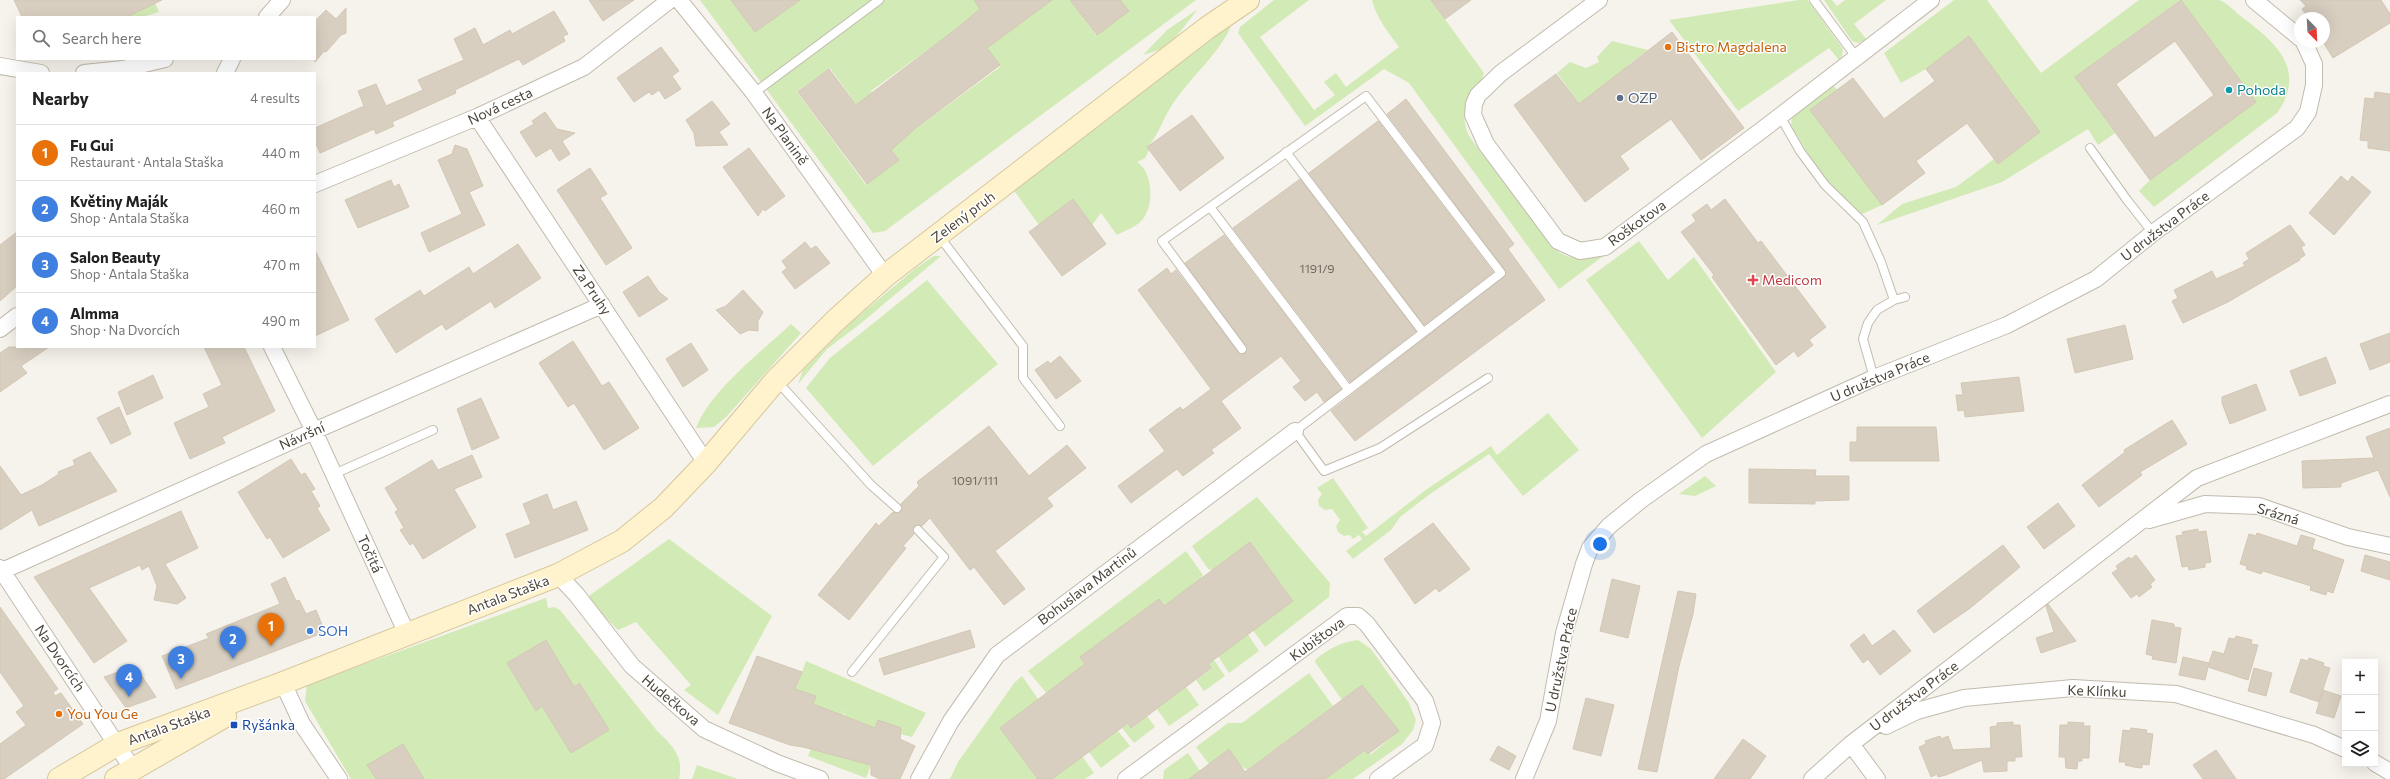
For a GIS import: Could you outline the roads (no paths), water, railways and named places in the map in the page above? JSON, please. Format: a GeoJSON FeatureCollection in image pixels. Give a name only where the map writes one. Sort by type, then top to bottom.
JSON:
{"type":"FeatureCollection","features":[{"type":"Feature","properties":{"kind":"street"},"geometry":{"type":"LineString","coordinates":[[268,16],[282,0]]}},
{"type":"Feature","properties":{"kind":"street","name":"Nová cesta"},"geometry":{"type":"LineString","coordinates":[[316,184],[477,117],[584,67],[670,0]]}},
{"type":"Feature","properties":{"kind":"street","name":"Na Planině"},"geometry":{"type":"LineString","coordinates":[[679,0],[754,93],[885,276]]}},
{"type":"Feature","properties":{"kind":"street","name":"Zelený pruh"},"geometry":{"type":"LineString","coordinates":[[706,463],[776,380],[835,321],[885,276],[1207,28],[1248,0]]}},
{"type":"Feature","properties":{"kind":"street","name":"Roškotova"},"geometry":{"type":"LineString","coordinates":[[1599,0],[1501,73],[1478,95],[1474,104],[1473,115],[1486,144],[1558,241],[1580,251],[1604,247],[1780,116],[1932,0]]}},
{"type":"Feature","properties":{"kind":"street"},"geometry":{"type":"LineString","coordinates":[[2254,0],[2294,33]]}},
{"type":"Feature","properties":{"kind":"street","name":"U družstva Práce"},"geometry":{"type":"LineString","coordinates":[[1524,779],[1548,721],[1564,633],[1584,564],[1590,548],[1609,526],[1641,500],[1706,454],[1874,378],[2007,325],[2096,279],[2153,233],[2297,128],[2308,112],[2314,85],[2314,64],[2307,48]]}},
{"type":"Feature","properties":{"kind":"street"},"geometry":{"type":"LineString","coordinates":[[97,72],[123,70],[159,60]]}},
{"type":"Feature","properties":{"kind":"street"},"geometry":{"type":"LineString","coordinates":[[226,72],[232,60]]}},
{"type":"Feature","properties":{"kind":"street"},"geometry":{"type":"LineString","coordinates":[[0,66],[35,72]]}},
{"type":"Feature","properties":{"kind":"street","name":"Za Pruhy"},"geometry":{"type":"LineString","coordinates":[[477,117],[706,463]]}},
{"type":"Feature","properties":{"kind":"street","name":"Návršní"},"geometry":{"type":"LineString","coordinates":[[1,569],[602,305]]}},
{"type":"Feature","properties":{"kind":"street"},"geometry":{"type":"LineString","coordinates":[[0,329],[16,317]]}},
{"type":"Feature","properties":{"kind":"street","name":"Točitá"},"geometry":{"type":"LineString","coordinates":[[272,348],[314,431],[407,634]]}},
{"type":"Feature","properties":{"kind":"street","name":"U družstva Práce"},"geometry":{"type":"LineString","coordinates":[[1812,779],[1851,744],[2197,478],[2390,404]]}},
{"type":"Feature","properties":{"kind":"street","name":"Bohuslava Martinů"},"geometry":{"type":"LineString","coordinates":[[919,779],[951,721],[997,655],[1295,431]]}},
{"type":"Feature","properties":{"kind":"street","name":"Antala Staška"},"geometry":{"type":"LineString","coordinates":[[59,779],[118,744],[283,683],[558,575],[622,541],[663,508],[706,463]]}},
{"type":"Feature","properties":{"kind":"street","name":"Srázná"},"geometry":{"type":"LineString","coordinates":[[2140,522],[2205,504],[2259,506],[2348,537],[2390,546]]}},
{"type":"Feature","properties":{"kind":"street","name":"Na Dvorcích"},"geometry":{"type":"LineString","coordinates":[[1,569],[118,744],[129,774]]}},
{"type":"Feature","properties":{"kind":"street","name":"Hudečkova"},"geometry":{"type":"LineString","coordinates":[[558,575],[576,594],[632,666],[704,729],[776,763],[820,779]]}},
{"type":"Feature","properties":{"kind":"street","name":"Kubištova"},"geometry":{"type":"LineString","coordinates":[[1126,779],[1347,616],[1358,616],[1367,624],[1425,701],[1432,723],[1425,745],[1378,779]]}},
{"type":"Feature","properties":{"kind":"street"},"geometry":{"type":"LineString","coordinates":[[283,683],[302,724],[338,779]]}},
{"type":"Feature","properties":{"kind":"street","name":"Antala Staška"},"geometry":{"type":"LineString","coordinates":[[129,774],[283,683]]}},
{"type":"Feature","properties":{"kind":"street","name":"Ke Klínku"},"geometry":{"type":"LineString","coordinates":[[1851,744],[1917,711],[1964,698],[2073,688],[2176,694],[2314,735],[2342,748]]}},
{"type":"Feature","properties":{"kind":"street"},"geometry":{"type":"LineString","coordinates":[[1851,744],[1877,779]]}},
{"type":"Feature","properties":{"kind":"street"},"geometry":{"type":"LineString","coordinates":[[2378,765],[2390,772]]}},
{"type":"Feature","properties":{"kind":"lane"},"geometry":{"type":"LineString","coordinates":[[754,93],[879,0]]}},
{"type":"Feature","properties":{"kind":"lane"},"geometry":{"type":"LineString","coordinates":[[1814,0],[1857,58]]}},
{"type":"Feature","properties":{"kind":"lane"},"geometry":{"type":"LineString","coordinates":[[1242,349],[1162,240],[1366,96],[1501,272],[1295,431],[1324,471],[1380,448],[1488,378]]}},
{"type":"Feature","properties":{"kind":"lane"},"geometry":{"type":"LineString","coordinates":[[1780,116],[1800,151],[1825,185],[1863,222],[1881,262],[1894,300]]}},
{"type":"Feature","properties":{"kind":"lane"},"geometry":{"type":"LineString","coordinates":[[2090,148],[2127,200],[2153,233]]}},
{"type":"Feature","properties":{"kind":"lane"},"geometry":{"type":"LineString","coordinates":[[1286,152],[1423,332]]}},
{"type":"Feature","properties":{"kind":"lane"},"geometry":{"type":"LineString","coordinates":[[1210,207],[1348,389]]}},
{"type":"Feature","properties":{"kind":"lane"},"geometry":{"type":"LineString","coordinates":[[939,235],[1023,346],[1023,378],[1060,426]]}},
{"type":"Feature","properties":{"kind":"lane"},"geometry":{"type":"LineString","coordinates":[[1874,378],[1863,339],[1868,323],[1877,310],[1894,300],[1905,297]]}},
{"type":"Feature","properties":{"kind":"lane"},"geometry":{"type":"LineString","coordinates":[[776,380],[871,485],[897,508]]}},
{"type":"Feature","properties":{"kind":"lane"},"geometry":{"type":"LineString","coordinates":[[334,474],[433,430]]}},
{"type":"Feature","properties":{"kind":"lane"},"geometry":{"type":"LineString","coordinates":[[852,672],[944,557],[918,530]]}},
{"type":"Feature","properties":{"kind":"place","name":"Bistro Magdalena"},"geometry":{"type":"Point","coordinates":[1668,47]}},
{"type":"Feature","properties":{"kind":"place","name":"Pohoda"},"geometry":{"type":"Point","coordinates":[2229,90]}},
{"type":"Feature","properties":{"kind":"place","name":"OZP"},"geometry":{"type":"Point","coordinates":[1620,98]}},
{"type":"Feature","properties":{"kind":"place","name":"Medicom"},"geometry":{"type":"Point","coordinates":[1753,280]}},
{"type":"Feature","properties":{"kind":"place","name":"SOH"},"geometry":{"type":"Point","coordinates":[310,631]}},
{"type":"Feature","properties":{"kind":"place","name":"Fu Gui"},"geometry":{"type":"Point","coordinates":[271,646]}},
{"type":"Feature","properties":{"kind":"place","name":"Květiny Maják"},"geometry":{"type":"Point","coordinates":[233,659]}},
{"type":"Feature","properties":{"kind":"place","name":"Salon Beauty"},"geometry":{"type":"Point","coordinates":[181,679]}},
{"type":"Feature","properties":{"kind":"place","name":"Almma"},"geometry":{"type":"Point","coordinates":[129,697]}},
{"type":"Feature","properties":{"kind":"place","name":"You You Ge"},"geometry":{"type":"Point","coordinates":[59,714]}},
{"type":"Feature","properties":{"kind":"place","name":"Ryšánka"},"geometry":{"type":"Point","coordinates":[234,725]}}]}
